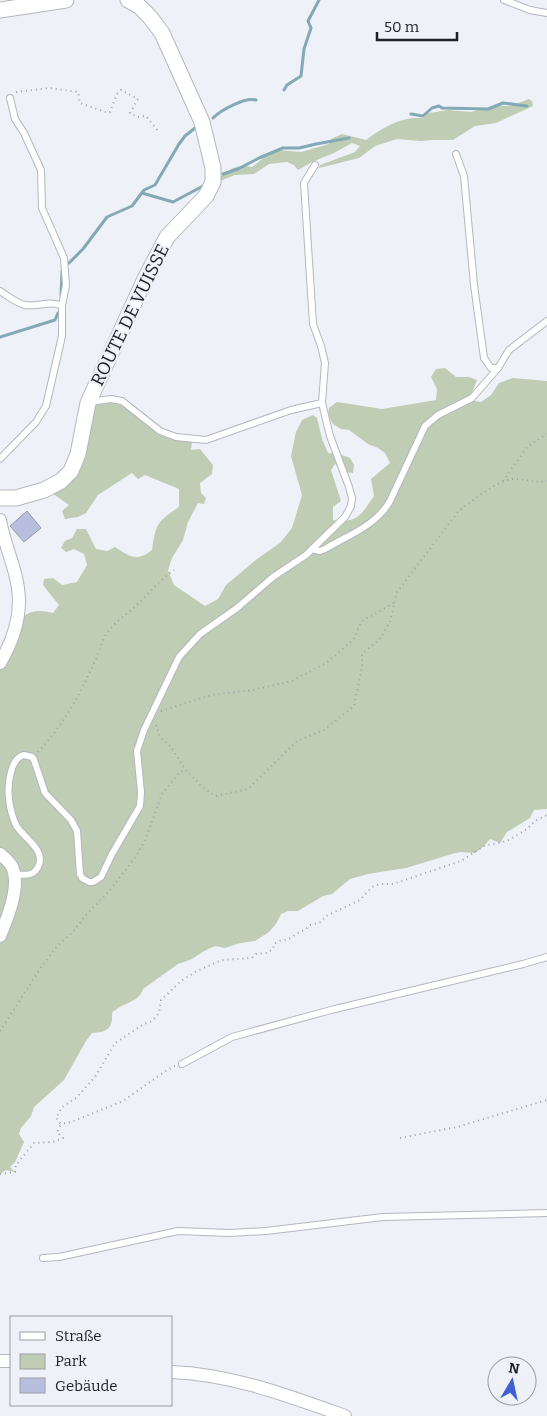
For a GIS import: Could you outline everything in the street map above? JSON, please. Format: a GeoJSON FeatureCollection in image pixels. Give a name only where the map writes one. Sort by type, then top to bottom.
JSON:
{"type":"FeatureCollection","features":[{"type":"Feature","properties":{"kind":"street"},"geometry":{"type":"LineString","coordinates":[[0,10],[66,0]]}},
{"type":"Feature","properties":{"kind":"street","name":"ROUTE DE VUISSE"},"geometry":{"type":"LineString","coordinates":[[1,500],[21,497],[44,490],[58,484],[69,474],[77,459],[88,403],[158,253],[171,233],[208,192],[214,179],[212,162],[202,122],[162,33],[139,6],[128,0]]}},
{"type":"Feature","properties":{"kind":"street"},"geometry":{"type":"LineString","coordinates":[[0,520],[20,599],[14,633],[0,663]]}},
{"type":"Feature","properties":{"kind":"street"},"geometry":{"type":"LineString","coordinates":[[0,854],[12,867],[14,874],[13,898],[0,936]]}},
{"type":"Feature","properties":{"kind":"street"},"geometry":{"type":"LineString","coordinates":[[172,1372],[255,1386],[345,1416]]}},
{"type":"Feature","properties":{"kind":"lane"},"geometry":{"type":"LineString","coordinates":[[504,0],[530,10],[547,13]]}},
{"type":"Feature","properties":{"kind":"lane"},"geometry":{"type":"LineString","coordinates":[[0,459],[36,422],[46,406],[62,336],[62,306],[66,285],[64,258],[42,208],[41,170],[24,133],[15,119],[10,98]]}},
{"type":"Feature","properties":{"kind":"lane"},"geometry":{"type":"LineString","coordinates":[[456,154],[464,176],[474,285],[484,358],[491,368],[498,368]]}},
{"type":"Feature","properties":{"kind":"lane"},"geometry":{"type":"LineString","coordinates":[[14,874],[28,875],[34,873],[40,861],[37,851],[16,825],[10,803],[10,775],[16,759],[24,755],[32,757],[45,793],[71,820],[77,831],[80,874],[86,881],[93,882],[101,877],[140,806],[141,792],[138,751],[152,714],[174,666],[191,642],[200,634],[237,608],[273,577],[300,560],[345,517],[352,500],[349,486],[330,436],[322,403],[325,363],[313,324],[304,183],[315,165]]}},
{"type":"Feature","properties":{"kind":"lane"},"geometry":{"type":"LineString","coordinates":[[0,290],[26,305],[49,303],[62,306]]}},
{"type":"Feature","properties":{"kind":"lane"},"geometry":{"type":"LineString","coordinates":[[312,549],[320,551],[325,549],[368,525],[383,513],[425,426],[438,415],[472,398],[498,368],[509,350],[547,321]]}},
{"type":"Feature","properties":{"kind":"lane"},"geometry":{"type":"LineString","coordinates":[[88,403],[111,399],[122,400],[160,431],[176,437],[206,440],[291,410],[322,403]]}},
{"type":"Feature","properties":{"kind":"lane"},"geometry":{"type":"LineString","coordinates":[[182,1064],[232,1037],[331,1010],[547,957]]}},
{"type":"Feature","properties":{"kind":"lane"},"geometry":{"type":"LineString","coordinates":[[43,1258],[59,1257],[178,1231],[228,1233],[266,1231],[382,1217],[547,1213]]}},
{"type":"Feature","properties":{"kind":"path"},"geometry":{"type":"LineString","coordinates":[[10,98],[14,92],[50,88],[78,92],[80,95],[78,101],[80,103],[108,113],[121,90],[138,99],[130,113],[137,117],[146,116],[154,128],[158,130]]}},
{"type":"Feature","properties":{"kind":"path"},"geometry":{"type":"LineString","coordinates":[[503,481],[528,446],[547,434]]}},
{"type":"Feature","properties":{"kind":"path"},"geometry":{"type":"LineString","coordinates":[[394,603],[362,620],[353,640],[326,663],[292,681],[253,690],[212,695],[152,714],[156,720],[160,737],[170,746],[185,770],[202,787],[216,796],[248,789],[297,741],[324,730],[354,706],[362,667],[362,654],[380,639],[390,622],[397,592],[458,512],[503,481],[511,479],[536,482],[547,481]]}},
{"type":"Feature","properties":{"kind":"path"},"geometry":{"type":"LineString","coordinates":[[32,757],[48,741],[60,725],[82,690],[106,634],[158,582],[174,570]]}},
{"type":"Feature","properties":{"kind":"path"},"geometry":{"type":"LineString","coordinates":[[0,1031],[57,946],[72,933],[84,917],[112,889],[137,854],[146,838],[162,794],[178,774],[185,770]]}},
{"type":"Feature","properties":{"kind":"path"},"geometry":{"type":"LineString","coordinates":[[61,1124],[56,1118],[62,1107],[76,1098],[95,1077],[115,1043],[144,1024],[152,1021],[160,1013],[161,1000],[197,971],[222,960],[252,958],[256,954],[267,953],[273,949],[274,944],[289,940],[310,925],[321,922],[326,916],[360,900],[372,887],[380,884],[393,884],[461,861],[484,846],[507,841],[527,830],[535,821],[547,815]]}},
{"type":"Feature","properties":{"kind":"path"},"geometry":{"type":"LineString","coordinates":[[61,1124],[123,1102],[167,1070],[182,1064]]}},
{"type":"Feature","properties":{"kind":"path"},"geometry":{"type":"LineString","coordinates":[[400,1138],[457,1127],[547,1100]]}},
{"type":"Feature","properties":{"kind":"path"},"geometry":{"type":"LineString","coordinates":[[0,1174],[15,1172],[16,1165],[34,1143],[53,1142],[63,1138],[57,1132],[61,1124]]}},
{"type":"Feature","properties":{"kind":"green space"},"geometry":{"type":"Polygon","coordinates":[[[529,99],[532,101],[533,106],[496,123],[475,126],[453,140],[421,141],[397,139],[375,146],[359,158],[319,168],[320,165],[355,152],[360,146],[352,143],[298,170],[294,165],[287,162],[269,164],[254,174],[235,175],[220,181],[220,177],[231,169],[239,166],[252,167],[272,151],[301,152],[329,144],[331,139],[342,134],[366,140],[379,131],[400,121],[423,118],[429,113],[448,110],[471,112],[494,106],[511,106],[529,99]]]}},
{"type":"Feature","properties":{"kind":"green space"},"geometry":{"type":"Polygon","coordinates":[[[445,368],[456,377],[469,377],[477,380],[469,400],[481,402],[491,395],[499,383],[513,378],[547,381],[547,809],[534,810],[530,818],[507,832],[500,843],[490,839],[475,853],[460,852],[406,868],[350,879],[332,894],[323,896],[298,911],[288,911],[281,914],[269,932],[255,941],[225,948],[215,946],[192,959],[178,964],[143,989],[141,994],[134,1000],[112,1013],[108,1029],[92,1033],[64,1080],[34,1107],[31,1116],[21,1128],[19,1134],[24,1142],[15,1162],[10,1167],[15,1172],[6,1170],[0,1174],[0,664],[12,633],[23,617],[30,612],[53,613],[59,605],[43,585],[44,579],[53,578],[62,585],[77,582],[87,565],[84,554],[74,549],[66,552],[61,548],[65,541],[72,538],[77,529],[86,529],[96,549],[107,551],[115,547],[129,556],[138,557],[152,550],[156,528],[166,516],[179,507],[179,489],[145,475],[138,479],[132,473],[98,495],[86,513],[78,517],[65,519],[62,511],[69,505],[52,493],[63,486],[91,405],[115,403],[122,405],[163,434],[177,440],[192,442],[191,450],[200,449],[213,465],[212,474],[200,483],[201,493],[206,498],[204,504],[198,503],[168,570],[174,585],[205,606],[218,599],[226,585],[280,543],[292,528],[302,495],[291,456],[296,432],[302,420],[313,415],[317,418],[322,439],[328,453],[350,458],[354,465],[353,473],[345,472],[335,464],[331,470],[341,501],[333,507],[333,520],[353,519],[362,513],[374,496],[371,479],[390,463],[385,453],[378,448],[368,444],[349,430],[341,429],[333,424],[328,415],[329,408],[337,402],[382,409],[436,400],[437,389],[431,377],[436,369],[445,368]]]}},
{"type":"Feature","properties":{"kind":"building"},"geometry":{"type":"Polygon","coordinates":[[[27,511],[41,528],[24,542],[10,526],[27,511]]]}},
{"type":"Feature","properties":{"kind":"waterway"},"geometry":{"type":"LineString","coordinates":[[284,90],[287,85],[301,76],[304,49],[311,28],[308,21],[319,0]]}},
{"type":"Feature","properties":{"kind":"waterway"},"geometry":{"type":"LineString","coordinates":[[213,118],[233,105],[246,100],[256,100]]}},
{"type":"Feature","properties":{"kind":"waterway"},"geometry":{"type":"LineString","coordinates":[[411,114],[423,116],[432,108],[439,106],[442,108],[488,109],[503,103],[527,106]]}},
{"type":"Feature","properties":{"kind":"waterway"},"geometry":{"type":"LineString","coordinates":[[69,263],[83,249],[107,217],[132,206],[144,190],[155,185],[179,144],[195,128]]}},
{"type":"Feature","properties":{"kind":"waterway"},"geometry":{"type":"LineString","coordinates":[[223,174],[283,148],[299,148],[349,138]]}},
{"type":"Feature","properties":{"kind":"waterway"},"geometry":{"type":"LineString","coordinates":[[142,193],[173,202],[203,186]]}},
{"type":"Feature","properties":{"kind":"waterway"},"geometry":{"type":"LineString","coordinates":[[61,295],[62,271]]}},
{"type":"Feature","properties":{"kind":"waterway"},"geometry":{"type":"LineString","coordinates":[[0,337],[55,320],[58,313]]}}]}
